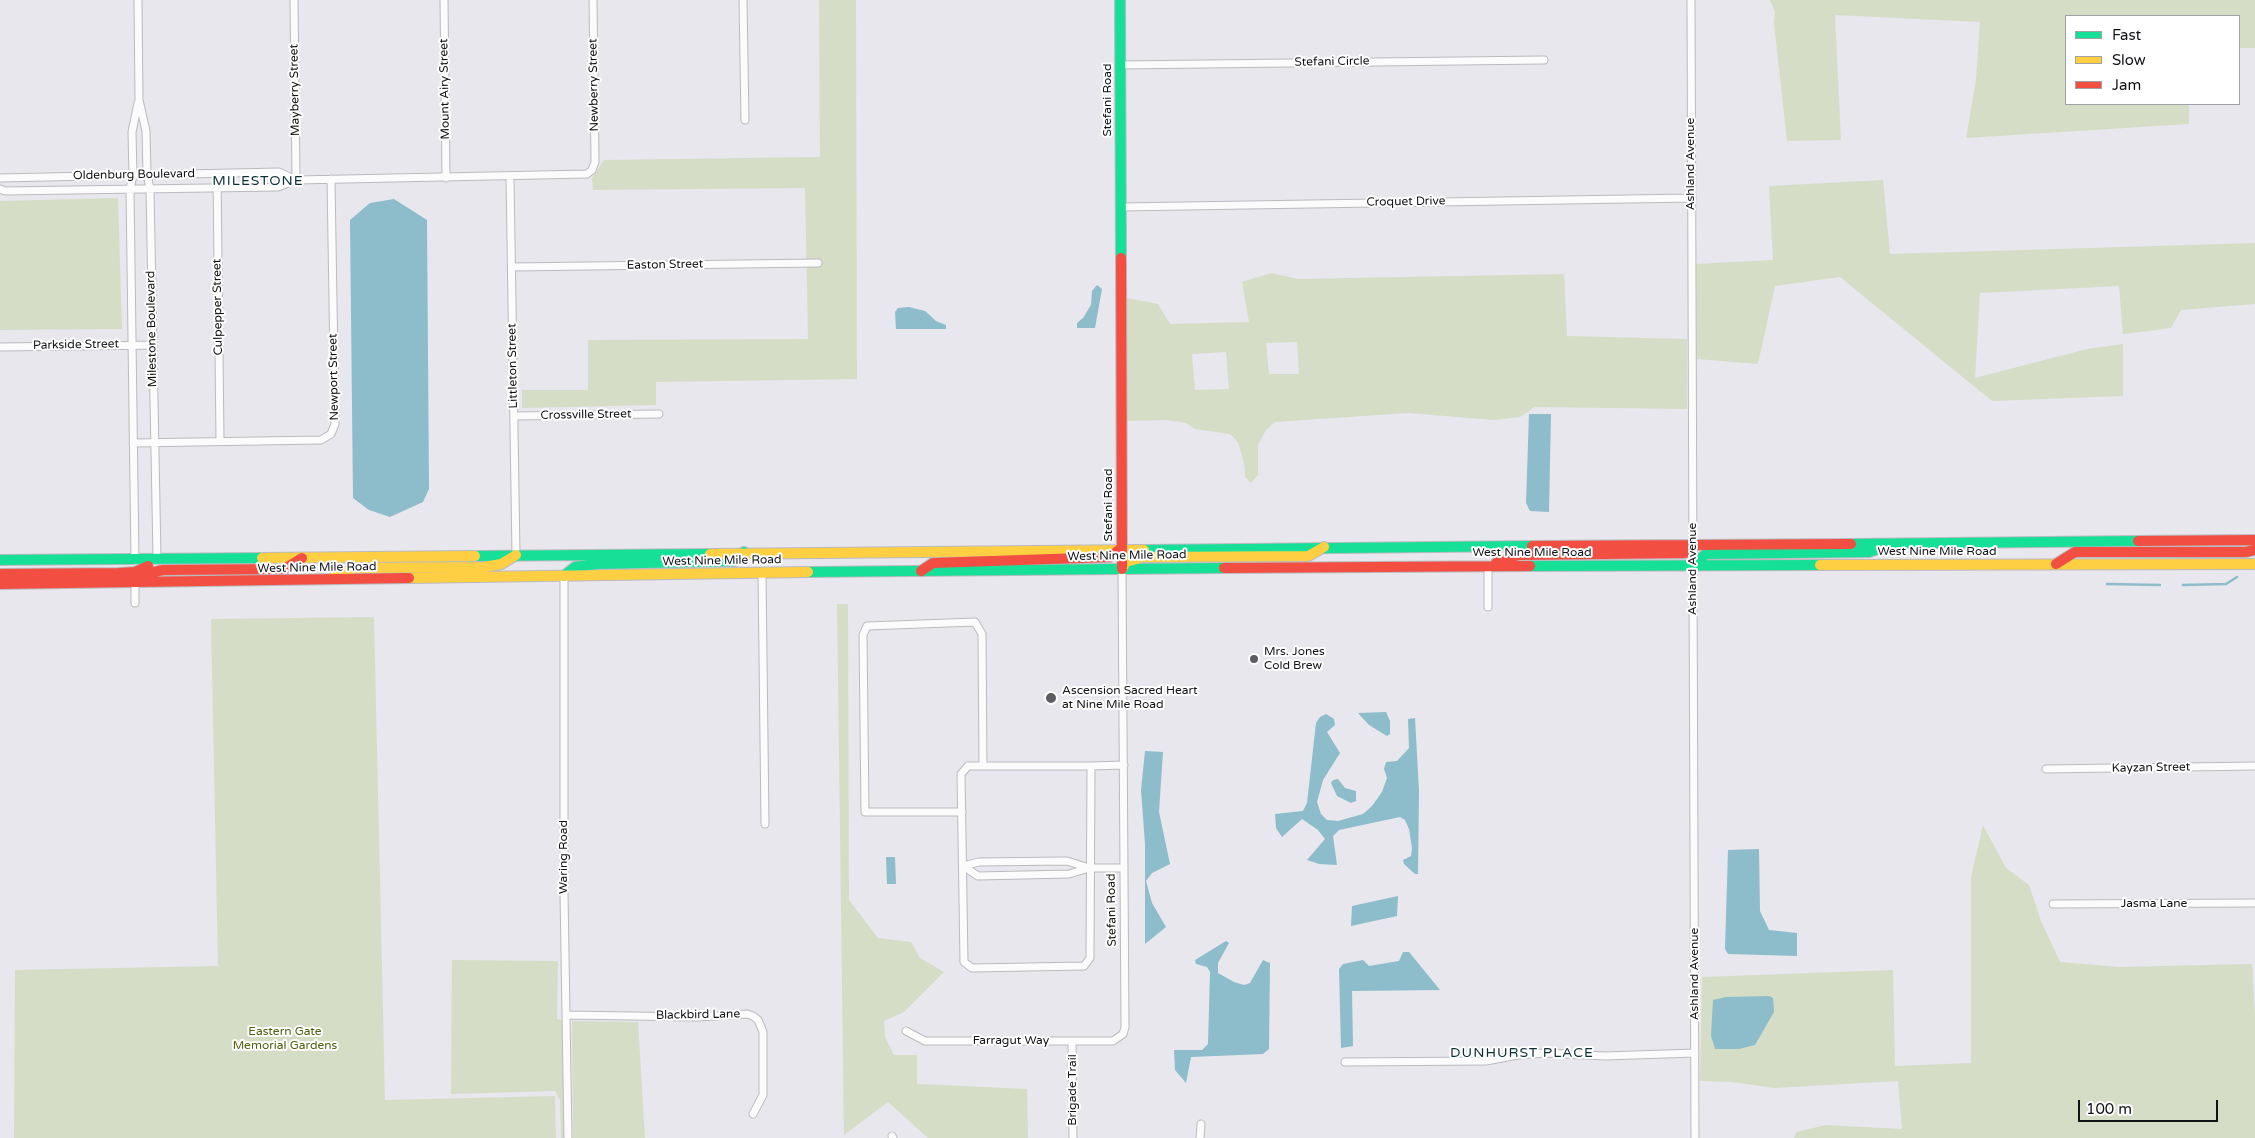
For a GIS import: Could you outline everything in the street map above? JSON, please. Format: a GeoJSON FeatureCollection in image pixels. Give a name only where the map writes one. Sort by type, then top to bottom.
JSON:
{"type":"FeatureCollection","features":[{"type":"Feature","properties":{"kind":"main road","name":"Stefani Road"},"geometry":{"type":"LineString","coordinates":[[1120,0],[1122,569]]}},
{"type":"Feature","properties":{"kind":"main road","name":"West Nine Mile Road"},"geometry":{"type":"LineString","coordinates":[[0,560],[1325,546],[2255,540]]}},
{"type":"Feature","properties":{"kind":"main road"},"geometry":{"type":"LineString","coordinates":[[1693,566],[1706,554],[1869,552],[1904,541]]}},
{"type":"Feature","properties":{"kind":"main road"},"geometry":{"type":"LineString","coordinates":[[1488,566],[1518,555],[1686,553],[1693,543]]}},
{"type":"Feature","properties":{"kind":"main road"},"geometry":{"type":"LineString","coordinates":[[1122,569],[1133,559],[1143,557],[1308,556],[1325,546]]}},
{"type":"Feature","properties":{"kind":"main road"},"geometry":{"type":"LineString","coordinates":[[922,571],[933,562],[1110,557],[1121,548]]}},
{"type":"Feature","properties":{"kind":"main road"},"geometry":{"type":"LineString","coordinates":[[2056,564],[2075,552],[2246,552],[2255,550]]}},
{"type":"Feature","properties":{"kind":"main road"},"geometry":{"type":"LineString","coordinates":[[564,576],[575,567],[597,564],[736,561],[744,552]]}},
{"type":"Feature","properties":{"kind":"main road"},"geometry":{"type":"LineString","coordinates":[[328,580],[355,568],[484,567],[501,564],[516,554]]}},
{"type":"Feature","properties":{"kind":"main road"},"geometry":{"type":"LineString","coordinates":[[0,574],[135,577],[163,570],[284,569],[304,557]]}},
{"type":"Feature","properties":{"kind":"main road"},"geometry":{"type":"LineString","coordinates":[[135,577],[157,558]]}},
{"type":"Feature","properties":{"kind":"main road","name":"West Nine Mile Road"},"geometry":{"type":"LineString","coordinates":[[0,584],[135,577],[328,580],[762,572],[1122,569],[2255,564]]}},
{"type":"Feature","properties":{"kind":"street","name":"Milestone Boulevard"},"geometry":{"type":"LineString","coordinates":[[138,0],[139,100],[146,131],[147,174],[150,189],[157,558]]}},
{"type":"Feature","properties":{"kind":"street","name":"Mayberry Street"},"geometry":{"type":"LineString","coordinates":[[294,0],[296,180]]}},
{"type":"Feature","properties":{"kind":"street","name":"Mount Airy Street"},"geometry":{"type":"LineString","coordinates":[[444,0],[446,178]]}},
{"type":"Feature","properties":{"kind":"street","name":"Newberry Street"},"geometry":{"type":"LineString","coordinates":[[592,170],[596,162],[593,0]]}},
{"type":"Feature","properties":{"kind":"street"},"geometry":{"type":"LineString","coordinates":[[743,0],[745,120]]}},
{"type":"Feature","properties":{"kind":"street","name":"Ashland Avenue"},"geometry":{"type":"LineString","coordinates":[[1691,0],[1695,1138]]}},
{"type":"Feature","properties":{"kind":"street","name":"Stefani Circle"},"geometry":{"type":"LineString","coordinates":[[1120,65],[1544,60]]}},
{"type":"Feature","properties":{"kind":"street","name":"Milestone Boulevard"},"geometry":{"type":"LineString","coordinates":[[135,603],[130,189],[132,175],[132,132],[139,100]]}},
{"type":"Feature","properties":{"kind":"street","name":"Oldenburg Boulevard"},"geometry":{"type":"LineString","coordinates":[[0,189],[280,187],[296,180],[580,176],[592,170]]}},
{"type":"Feature","properties":{"kind":"street","name":"Oldenburg Boulevard"},"geometry":{"type":"LineString","coordinates":[[0,178],[279,172],[296,180]]}},
{"type":"Feature","properties":{"kind":"street","name":"Culpepper Street"},"geometry":{"type":"LineString","coordinates":[[217,174],[220,441]]}},
{"type":"Feature","properties":{"kind":"street","name":"Littleton Street"},"geometry":{"type":"LineString","coordinates":[[510,177],[516,554]]}},
{"type":"Feature","properties":{"kind":"street","name":"Newport Street"},"geometry":{"type":"LineString","coordinates":[[133,443],[321,440],[327,438],[334,429],[331,179]]}},
{"type":"Feature","properties":{"kind":"street","name":"Croquet Drive"},"geometry":{"type":"LineString","coordinates":[[1121,207],[1692,198]]}},
{"type":"Feature","properties":{"kind":"street","name":"Easton Street"},"geometry":{"type":"LineString","coordinates":[[512,267],[818,263]]}},
{"type":"Feature","properties":{"kind":"street","name":"Parkside Street"},"geometry":{"type":"LineString","coordinates":[[0,346],[152,344]]}},
{"type":"Feature","properties":{"kind":"street","name":"Crossville Street"},"geometry":{"type":"LineString","coordinates":[[514,416],[659,414]]}},
{"type":"Feature","properties":{"kind":"street"},"geometry":{"type":"LineString","coordinates":[[1488,566],[1488,607]]}},
{"type":"Feature","properties":{"kind":"street","name":"Stefani Road"},"geometry":{"type":"LineString","coordinates":[[1118,1038],[1125,1027],[1122,569]]}},
{"type":"Feature","properties":{"kind":"street"},"geometry":{"type":"LineString","coordinates":[[762,572],[764,824]]}},
{"type":"Feature","properties":{"kind":"street","name":"Waring Road"},"geometry":{"type":"LineString","coordinates":[[564,576],[564,892],[568,1138]]}},
{"type":"Feature","properties":{"kind":"street"},"geometry":{"type":"LineString","coordinates":[[962,812],[865,812],[863,635],[867,626],[975,622],[982,634],[983,766]]}},
{"type":"Feature","properties":{"kind":"street"},"geometry":{"type":"LineString","coordinates":[[1090,766],[1090,958],[1084,966],[972,968],[964,962],[961,774],[968,766],[1124,765]]}},
{"type":"Feature","properties":{"kind":"street","name":"Kayzan Street"},"geometry":{"type":"LineString","coordinates":[[2046,769],[2255,766]]}},
{"type":"Feature","properties":{"kind":"street"},"geometry":{"type":"LineString","coordinates":[[963,866],[979,862],[1067,861],[1089,868]]}},
{"type":"Feature","properties":{"kind":"street"},"geometry":{"type":"LineString","coordinates":[[963,866],[978,876],[1069,874],[1089,868],[1124,868]]}},
{"type":"Feature","properties":{"kind":"street","name":"Jasma Lane"},"geometry":{"type":"LineString","coordinates":[[2053,904],[2255,903]]}},
{"type":"Feature","properties":{"kind":"street","name":"Blackbird Lane"},"geometry":{"type":"LineString","coordinates":[[567,1015],[697,1017],[747,1014],[753,1016],[762,1026],[763,1032],[763,1094],[752,1114]]}},
{"type":"Feature","properties":{"kind":"street","name":"Farragut Way"},"geometry":{"type":"LineString","coordinates":[[906,1031],[924,1041],[1072,1042],[1113,1041],[1118,1038]]}},
{"type":"Feature","properties":{"kind":"street","name":"Brigade Trail"},"geometry":{"type":"LineString","coordinates":[[1072,1042],[1073,1138]]}},
{"type":"Feature","properties":{"kind":"street"},"geometry":{"type":"LineString","coordinates":[[1345,1062],[1486,1061],[1518,1055],[1545,1053],[1605,1056],[1695,1053]]}},
{"type":"Feature","properties":{"kind":"street"},"geometry":{"type":"LineString","coordinates":[[1200,1138],[1201,1124]]}},
{"type":"Feature","properties":{"kind":"green space"},"geometry":{"type":"Polygon","coordinates":[[[819,0],[856,0],[857,379],[656,382],[656,405],[522,408],[522,390],[588,390],[588,340],[808,339],[805,188],[593,190],[592,178],[604,160],[820,157],[819,0]]]}},
{"type":"Feature","properties":{"kind":"green space"},"geometry":{"type":"Polygon","coordinates":[[[1770,0],[2255,0],[2255,48],[2240,48],[2240,15],[2065,15],[2065,105],[2189,105],[2189,124],[1966,138],[1976,80],[1980,22],[1835,15],[1841,140],[1787,141],[1774,23],[1775,12],[1770,0]]]}},
{"type":"Feature","properties":{"kind":"green space"},"geometry":{"type":"Polygon","coordinates":[[[1883,180],[1890,254],[2255,243],[2255,304],[2181,310],[2171,328],[2123,334],[2119,286],[1980,293],[1975,378],[2087,349],[2123,344],[2123,396],[1992,401],[1840,277],[1775,286],[1758,364],[1697,359],[1696,264],[1773,260],[1769,186],[1883,180]]]}},
{"type":"Feature","properties":{"kind":"green space"},"geometry":{"type":"Polygon","coordinates":[[[118,198],[122,329],[0,330],[0,201],[118,198]]]}},
{"type":"Feature","properties":{"kind":"green space"},"geometry":{"type":"Polygon","coordinates":[[[1271,273],[1299,279],[1564,274],[1567,336],[1687,339],[1687,409],[1535,407],[1520,417],[1494,420],[1408,413],[1275,422],[1266,430],[1258,445],[1258,475],[1251,483],[1245,477],[1244,463],[1238,442],[1230,434],[1195,429],[1186,423],[1166,420],[1126,421],[1126,298],[1158,304],[1170,324],[1249,322],[1242,282],[1271,273]],[[1297,342],[1266,343],[1269,374],[1299,374],[1297,342]],[[1226,352],[1192,354],[1195,390],[1229,389],[1226,352]]]}},
{"type":"Feature","properties":{"kind":"green space"},"geometry":{"type":"Polygon","coordinates":[[[837,604],[848,604],[849,900],[878,938],[911,942],[920,958],[944,972],[904,1012],[884,1021],[885,1037],[894,1055],[917,1055],[917,1084],[1027,1089],[1028,1138],[928,1138],[888,1102],[844,1135],[837,604]]]}},
{"type":"Feature","properties":{"kind":"green space","name":"Eastern Gate Memorial Gardens"},"geometry":{"type":"Polygon","coordinates":[[[374,617],[385,1100],[555,1096],[556,1138],[14,1138],[15,970],[218,966],[211,619],[374,617]]]}},
{"type":"Feature","properties":{"kind":"green space"},"geometry":{"type":"Polygon","coordinates":[[[1983,825],[2006,868],[2029,885],[2041,921],[2060,962],[2119,967],[2252,964],[2255,1016],[2255,1138],[1794,1138],[1796,1132],[1826,1125],[1902,1129],[1898,1081],[1774,1088],[1732,1082],[1700,1081],[1702,977],[1893,970],[1895,1066],[1971,1063],[1971,877],[1983,825]]]}},
{"type":"Feature","properties":{"kind":"green space"},"geometry":{"type":"Polygon","coordinates":[[[452,960],[558,961],[557,1019],[562,1020],[564,1138],[561,1138],[560,1100],[555,1091],[451,1094],[452,960]]]}},
{"type":"Feature","properties":{"kind":"green space"},"geometry":{"type":"Polygon","coordinates":[[[572,1021],[638,1022],[645,1138],[573,1138],[572,1021]]]}},
{"type":"Feature","properties":{"kind":"water"},"geometry":{"type":"Polygon","coordinates":[[[394,199],[427,220],[429,489],[423,502],[390,517],[369,510],[353,498],[350,220],[370,203],[394,199]]]}},
{"type":"Feature","properties":{"kind":"water"},"geometry":{"type":"Polygon","coordinates":[[[1097,285],[1102,289],[1095,328],[1077,328],[1077,323],[1083,318],[1091,305],[1092,291],[1097,285]]]}},
{"type":"Feature","properties":{"kind":"water"},"geometry":{"type":"Polygon","coordinates":[[[909,307],[925,311],[936,321],[946,325],[946,329],[896,329],[895,312],[898,308],[909,307]]]}},
{"type":"Feature","properties":{"kind":"water"},"geometry":{"type":"Polygon","coordinates":[[[1529,414],[1551,414],[1549,512],[1530,511],[1526,503],[1529,414]]]}},
{"type":"Feature","properties":{"kind":"water"},"geometry":{"type":"Polygon","coordinates":[[[1386,712],[1390,721],[1390,734],[1387,736],[1369,725],[1358,713],[1386,712]]]}},
{"type":"Feature","properties":{"kind":"water"},"geometry":{"type":"Polygon","coordinates":[[[1326,714],[1334,719],[1335,725],[1327,732],[1340,753],[1323,780],[1317,802],[1321,814],[1327,820],[1338,821],[1363,814],[1372,806],[1382,792],[1387,778],[1384,769],[1386,762],[1397,761],[1409,748],[1408,719],[1415,718],[1419,791],[1418,874],[1415,874],[1404,864],[1403,860],[1411,856],[1412,848],[1409,829],[1405,820],[1400,817],[1339,830],[1333,836],[1337,865],[1319,864],[1307,860],[1325,839],[1318,830],[1302,819],[1282,837],[1276,828],[1275,814],[1303,811],[1307,803],[1316,723],[1320,717],[1326,714]]]}},
{"type":"Feature","properties":{"kind":"water"},"geometry":{"type":"Polygon","coordinates":[[[1145,751],[1163,752],[1159,812],[1170,864],[1152,873],[1146,881],[1152,903],[1166,927],[1145,944],[1145,844],[1141,790],[1145,751]]]}},
{"type":"Feature","properties":{"kind":"water"},"geometry":{"type":"Polygon","coordinates":[[[1338,779],[1345,788],[1356,791],[1356,801],[1351,803],[1337,796],[1331,783],[1333,780],[1338,779]]]}},
{"type":"Feature","properties":{"kind":"water"},"geometry":{"type":"Polygon","coordinates":[[[1759,849],[1760,911],[1769,930],[1797,933],[1797,956],[1728,954],[1725,949],[1728,850],[1759,849]]]}},
{"type":"Feature","properties":{"kind":"water"},"geometry":{"type":"Polygon","coordinates":[[[886,857],[895,857],[896,884],[887,884],[886,857]]]}},
{"type":"Feature","properties":{"kind":"water"},"geometry":{"type":"Polygon","coordinates":[[[1398,896],[1397,916],[1351,926],[1352,906],[1398,896]]]}},
{"type":"Feature","properties":{"kind":"water"},"geometry":{"type":"Polygon","coordinates":[[[1226,941],[1229,943],[1218,963],[1218,973],[1234,982],[1244,985],[1250,983],[1263,960],[1270,963],[1269,1049],[1263,1054],[1191,1057],[1186,1083],[1175,1070],[1174,1050],[1202,1050],[1208,1044],[1210,972],[1207,967],[1196,964],[1195,960],[1226,941]]]}},
{"type":"Feature","properties":{"kind":"water"},"geometry":{"type":"Polygon","coordinates":[[[1403,952],[1409,952],[1440,990],[1352,991],[1353,1046],[1341,1048],[1339,969],[1343,964],[1363,960],[1369,966],[1399,961],[1403,952]]]}},
{"type":"Feature","properties":{"kind":"water"},"geometry":{"type":"Polygon","coordinates":[[[1769,996],[1773,998],[1774,1012],[1755,1045],[1739,1049],[1715,1049],[1711,1036],[1713,1000],[1726,997],[1769,996]]]}},
{"type":"Feature","properties":{"kind":"waterway"},"geometry":{"type":"LineString","coordinates":[[2183,585],[2226,584],[2237,577]]}},
{"type":"Feature","properties":{"kind":"waterway"},"geometry":{"type":"LineString","coordinates":[[2107,584],[2160,585]]}},
{"type":"Feature","properties":{"kind":"traffic: fast"},"geometry":{"type":"LineString","coordinates":[[1120,0],[1121,258]]}},
{"type":"Feature","properties":{"kind":"traffic: fast"},"geometry":{"type":"LineString","coordinates":[[1851,544],[2138,541]]}},
{"type":"Feature","properties":{"kind":"traffic: fast"},"geometry":{"type":"LineString","coordinates":[[1693,565],[1706,554],[1869,552],[1890,545]]}},
{"type":"Feature","properties":{"kind":"traffic: fast"},"geometry":{"type":"LineString","coordinates":[[1144,550],[1532,546]]}},
{"type":"Feature","properties":{"kind":"traffic: fast"},"geometry":{"type":"LineString","coordinates":[[564,576],[575,567],[597,564],[736,561],[744,552]]}},
{"type":"Feature","properties":{"kind":"traffic: fast"},"geometry":{"type":"LineString","coordinates":[[475,556],[710,554]]}},
{"type":"Feature","properties":{"kind":"traffic: fast"},"geometry":{"type":"LineString","coordinates":[[0,560],[262,558]]}},
{"type":"Feature","properties":{"kind":"traffic: fast"},"geometry":{"type":"LineString","coordinates":[[1530,566],[1820,565]]}},
{"type":"Feature","properties":{"kind":"traffic: fast"},"geometry":{"type":"LineString","coordinates":[[808,572],[1224,568]]}},
{"type":"Feature","properties":{"kind":"traffic: slow"},"geometry":{"type":"LineString","coordinates":[[1122,569],[1126,562],[1143,557],[1308,556],[1324,547]]}},
{"type":"Feature","properties":{"kind":"traffic: slow"},"geometry":{"type":"LineString","coordinates":[[710,554],[1144,550]]}},
{"type":"Feature","properties":{"kind":"traffic: slow"},"geometry":{"type":"LineString","coordinates":[[332,578],[355,568],[484,567],[501,564],[516,555]]}},
{"type":"Feature","properties":{"kind":"traffic: slow"},"geometry":{"type":"LineString","coordinates":[[262,558],[475,556]]}},
{"type":"Feature","properties":{"kind":"traffic: slow"},"geometry":{"type":"LineString","coordinates":[[1820,565],[2255,564]]}},
{"type":"Feature","properties":{"kind":"traffic: slow"},"geometry":{"type":"LineString","coordinates":[[409,578],[808,572]]}},
{"type":"Feature","properties":{"kind":"traffic: jam"},"geometry":{"type":"LineString","coordinates":[[1121,258],[1122,569]]}},
{"type":"Feature","properties":{"kind":"traffic: jam"},"geometry":{"type":"LineString","coordinates":[[2138,541],[2255,540]]}},
{"type":"Feature","properties":{"kind":"traffic: jam"},"geometry":{"type":"LineString","coordinates":[[1496,563],[1518,555],[1685,553],[1693,543]]}},
{"type":"Feature","properties":{"kind":"traffic: jam"},"geometry":{"type":"LineString","coordinates":[[1532,546],[1851,544]]}},
{"type":"Feature","properties":{"kind":"traffic: jam"},"geometry":{"type":"LineString","coordinates":[[921,571],[933,563],[1110,557],[1121,548]]}},
{"type":"Feature","properties":{"kind":"traffic: jam"},"geometry":{"type":"LineString","coordinates":[[2056,564],[2075,552],[2246,552],[2255,550]]}},
{"type":"Feature","properties":{"kind":"traffic: jam"},"geometry":{"type":"LineString","coordinates":[[135,582],[141,575],[163,570],[284,569],[302,558]]}},
{"type":"Feature","properties":{"kind":"traffic: jam"},"geometry":{"type":"LineString","coordinates":[[0,574],[119,573],[135,572],[148,566]]}},
{"type":"Feature","properties":{"kind":"traffic: jam"},"geometry":{"type":"LineString","coordinates":[[1224,568],[1530,566]]}},
{"type":"Feature","properties":{"kind":"traffic: jam"},"geometry":{"type":"LineString","coordinates":[[0,584],[409,578]]}},
{"type":"Feature","properties":{"kind":"place","name":"Mrs. Jones Cold Brew"},"geometry":{"type":"Point","coordinates":[1254,659]}},
{"type":"Feature","properties":{"kind":"place","name":"Ascension Sacred Heart at Nine Mile Road"},"geometry":{"type":"Point","coordinates":[1051,698]}},
{"type":"Feature","properties":{"kind":"district","name":"MILESTONE"},"geometry":{"type":"Point","coordinates":[258,181]}},
{"type":"Feature","properties":{"kind":"district","name":"DUNHURST PLACE"},"geometry":{"type":"Point","coordinates":[1522,1053]}}]}
